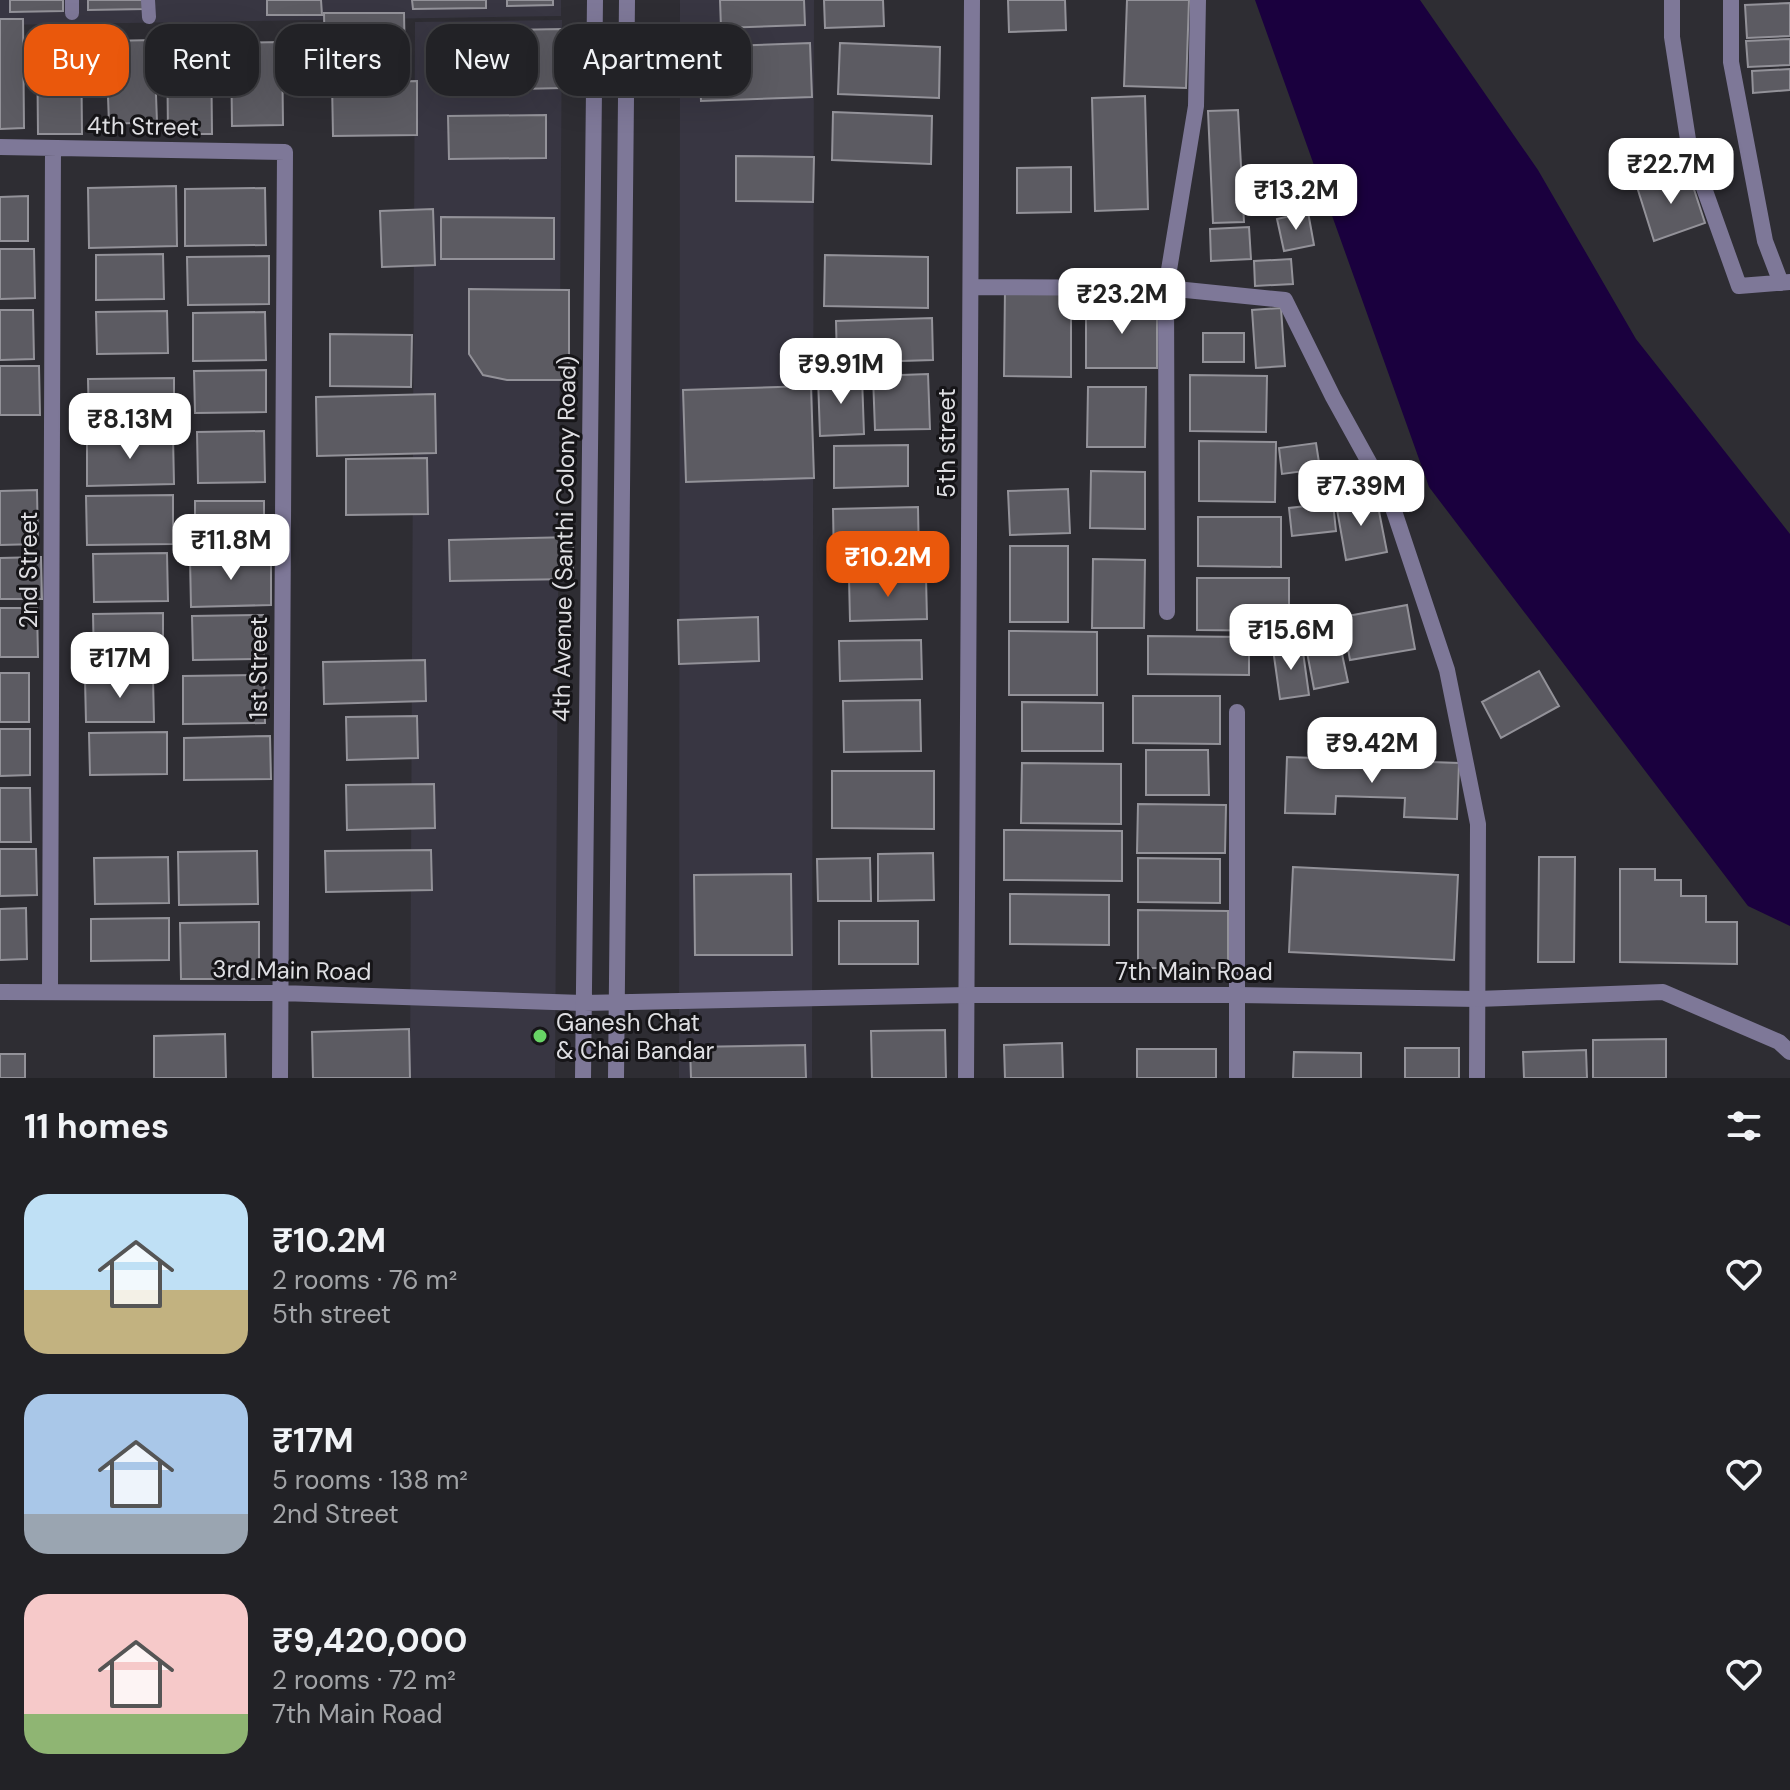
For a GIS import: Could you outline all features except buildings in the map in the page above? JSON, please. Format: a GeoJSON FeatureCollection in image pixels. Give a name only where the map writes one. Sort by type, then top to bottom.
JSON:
{"type":"FeatureCollection","features":[{"type":"Feature","properties":{"kind":"street","name":"4th Avenue (Santhi Colony Road)"},"geometry":{"type":"LineString","coordinates":[[583,1078],[595,0]]}},
{"type":"Feature","properties":{"kind":"street"},"geometry":{"type":"LineString","coordinates":[[616,1078],[627,0]]}},
{"type":"Feature","properties":{"kind":"street","name":"5th street"},"geometry":{"type":"LineString","coordinates":[[966,1078],[972,0]]}},
{"type":"Feature","properties":{"kind":"street"},"geometry":{"type":"LineString","coordinates":[[1167,612],[1166,288],[1196,106],[1198,0]]}},
{"type":"Feature","properties":{"kind":"street"},"geometry":{"type":"LineString","coordinates":[[1672,0],[1672,37],[1689,146],[1739,286],[1786,282],[1765,241],[1731,62],[1731,0]]}},
{"type":"Feature","properties":{"kind":"street","name":"4th Street"},"geometry":{"type":"LineString","coordinates":[[0,147],[285,152]]}},
{"type":"Feature","properties":{"kind":"street","name":"2nd Street"},"geometry":{"type":"LineString","coordinates":[[50,992],[53,148]]}},
{"type":"Feature","properties":{"kind":"street","name":"1st Street"},"geometry":{"type":"LineString","coordinates":[[280,993],[285,152]]}},
{"type":"Feature","properties":{"kind":"street"},"geometry":{"type":"LineString","coordinates":[[971,287],[1166,288],[1285,300],[1333,397],[1391,502],[1447,670],[1478,824],[1477,1078]]}},
{"type":"Feature","properties":{"kind":"street"},"geometry":{"type":"LineString","coordinates":[[1237,712],[1237,1078]]}},
{"type":"Feature","properties":{"kind":"street","name":"3rd Main Road"},"geometry":{"type":"LineString","coordinates":[[0,992],[280,993],[583,1003]]}},
{"type":"Feature","properties":{"kind":"street","name":"7th Main Road"},"geometry":{"type":"LineString","coordinates":[[583,1003],[967,995],[1477,999],[1663,992],[1779,1042],[1790,1052]]}},
{"type":"Feature","properties":{"kind":"street"},"geometry":{"type":"LineString","coordinates":[[280,993],[280,1078]]}},
{"type":"Feature","properties":{"kind":"lane"},"geometry":{"type":"LineString","coordinates":[[148,0],[149,17]]}},
{"type":"Feature","properties":{"kind":"shaded area"},"geometry":{"type":"Polygon","coordinates":[[[0,0],[561,0],[561,16],[0,25],[0,0]]]}},
{"type":"Feature","properties":{"kind":"shaded area"},"geometry":{"type":"Polygon","coordinates":[[[680,0],[814,0],[812,1078],[679,1078],[680,96],[751,96],[751,24],[680,24],[680,0]]]}},
{"type":"Feature","properties":{"kind":"shaded area"},"geometry":{"type":"Polygon","coordinates":[[[1255,0],[1420,0],[1538,170],[1636,339],[1790,534],[1790,926],[1748,906],[1429,487],[1255,0]]]}},
{"type":"Feature","properties":{"kind":"shaded area"},"geometry":{"type":"Polygon","coordinates":[[[562,20],[562,24],[554,24],[554,96],[561,96],[555,1078],[410,1078],[415,22],[562,20]]]}},
{"type":"Feature","properties":{"kind":"place","name":"Ganesh Chat & Chai Bandar"},"geometry":{"type":"Point","coordinates":[540,1036]}}]}
